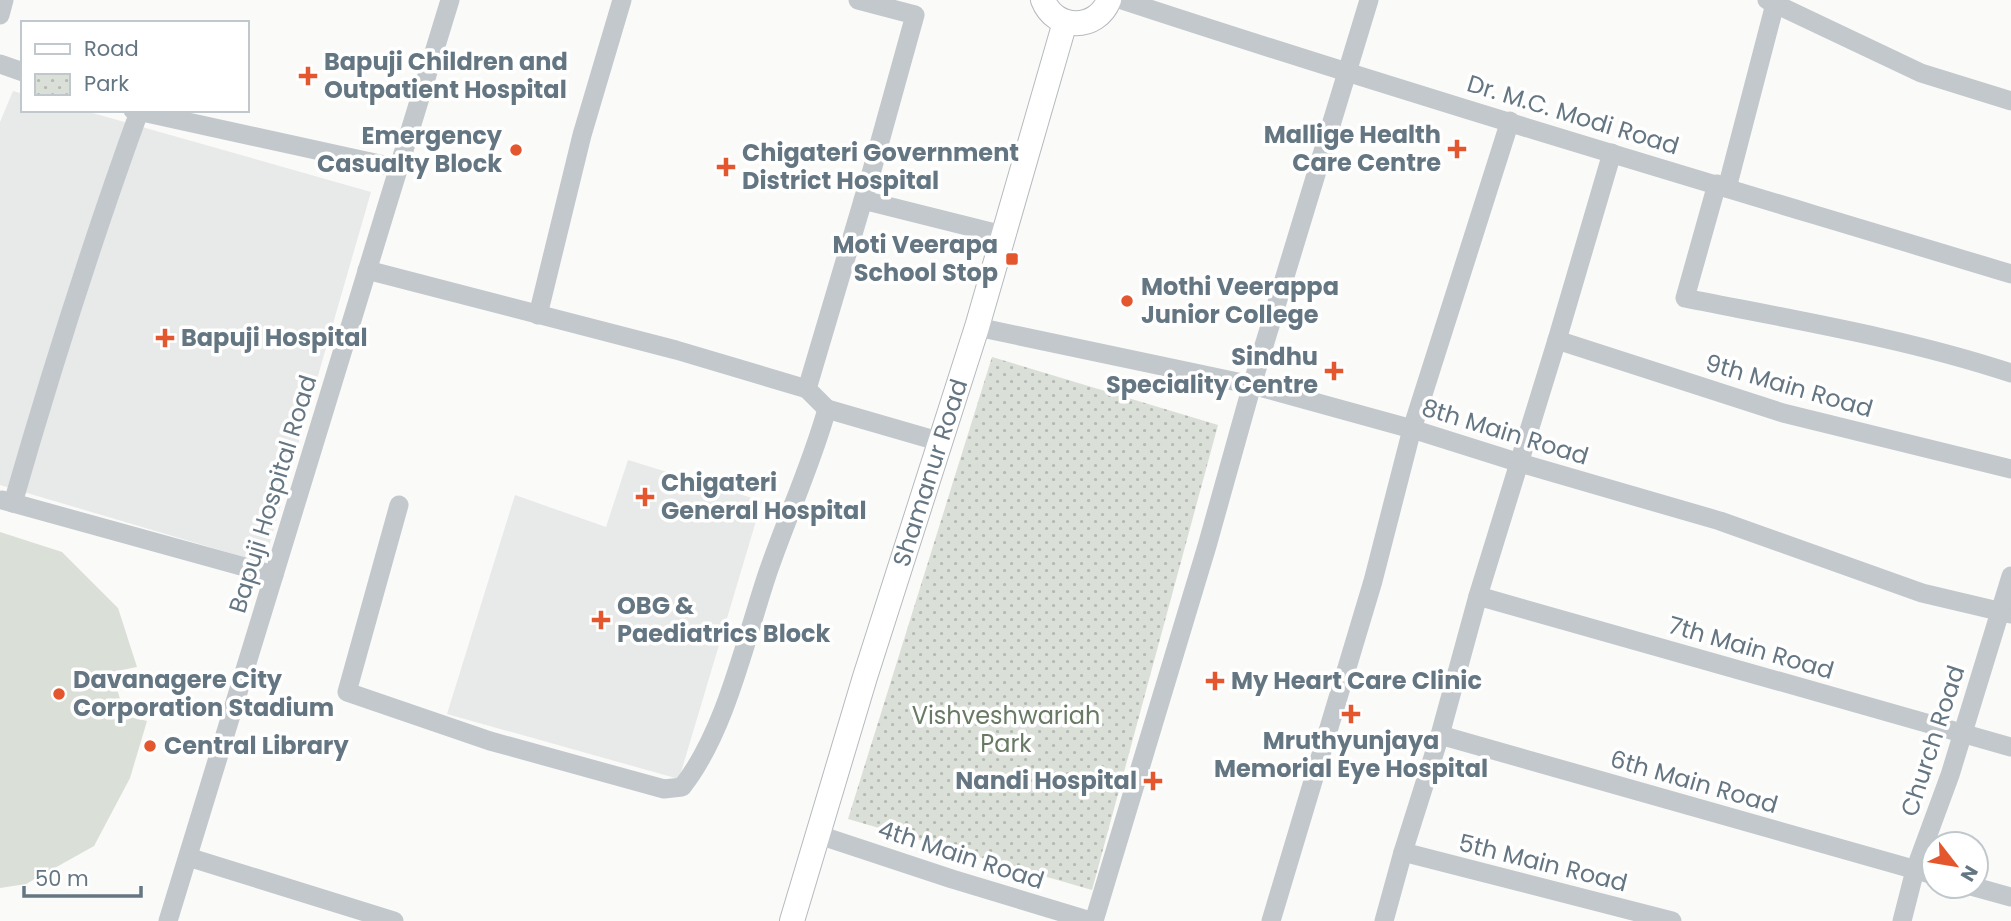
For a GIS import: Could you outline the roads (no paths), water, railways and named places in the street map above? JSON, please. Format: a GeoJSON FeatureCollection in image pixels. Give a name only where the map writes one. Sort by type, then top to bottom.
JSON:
{"type":"FeatureCollection","features":[{"type":"Feature","properties":{"kind":"main road"},"geometry":{"type":"LineString","coordinates":[[1043,0],[1050,12],[1065,22],[1077,24],[1087,23],[1103,12],[1110,0]]}},
{"type":"Feature","properties":{"kind":"main road","name":"Shamanur Road"},"geometry":{"type":"LineString","coordinates":[[792,921],[816,834],[977,327],[1065,22]]}},
{"type":"Feature","properties":{"kind":"street"},"geometry":{"type":"LineString","coordinates":[[0,15],[4,0]]}},
{"type":"Feature","properties":{"kind":"street","name":"Bapuji Hospital Road"},"geometry":{"type":"LineString","coordinates":[[168,921],[450,0]]}},
{"type":"Feature","properties":{"kind":"street"},"geometry":{"type":"LineString","coordinates":[[538,315],[582,135],[621,0]]}},
{"type":"Feature","properties":{"kind":"street"},"geometry":{"type":"LineString","coordinates":[[807,389],[915,15],[858,0]]}},
{"type":"Feature","properties":{"kind":"street","name":"Dr. M.C. Modi Road"},"geometry":{"type":"LineString","coordinates":[[1122,0],[1347,74],[2011,274]]}},
{"type":"Feature","properties":{"kind":"street"},"geometry":{"type":"LineString","coordinates":[[1093,921],[1369,0]]}},
{"type":"Feature","properties":{"kind":"street"},"geometry":{"type":"LineString","coordinates":[[2011,101],[1921,73],[1772,1],[1722,186],[1685,298],[1958,355],[2011,373]]}},
{"type":"Feature","properties":{"kind":"street"},"geometry":{"type":"LineString","coordinates":[[0,64],[21,71]]}},
{"type":"Feature","properties":{"kind":"street"},"geometry":{"type":"LineString","coordinates":[[136,112],[6,501],[274,575]]}},
{"type":"Feature","properties":{"kind":"street"},"geometry":{"type":"LineString","coordinates":[[141,112],[398,168]]}},
{"type":"Feature","properties":{"kind":"street"},"geometry":{"type":"LineString","coordinates":[[1271,921],[1373,581],[1412,429],[1510,121]]}},
{"type":"Feature","properties":{"kind":"street"},"geometry":{"type":"LineString","coordinates":[[1384,921],[1440,735],[1478,596],[1612,153]]}},
{"type":"Feature","properties":{"kind":"street"},"geometry":{"type":"LineString","coordinates":[[863,200],[1003,235]]}},
{"type":"Feature","properties":{"kind":"street"},"geometry":{"type":"LineString","coordinates":[[367,270],[729,364],[807,389],[827,409],[941,442]]}},
{"type":"Feature","properties":{"kind":"street","name":"8th Main Road"},"geometry":{"type":"LineString","coordinates":[[977,327],[1252,386],[1412,429],[1720,521],[1922,593],[2005,612]]}},
{"type":"Feature","properties":{"kind":"street","name":"9th Main Road"},"geometry":{"type":"LineString","coordinates":[[1557,340],[1783,413],[2011,470]]}},
{"type":"Feature","properties":{"kind":"street"},"geometry":{"type":"LineString","coordinates":[[399,505],[347,692],[447,728],[562,762],[664,789],[682,787],[695,770],[719,717],[792,505],[815,450],[827,409]]}},
{"type":"Feature","properties":{"kind":"street","name":"Church Road"},"geometry":{"type":"LineString","coordinates":[[1936,830],[1961,733],[2005,612],[2011,576]]}},
{"type":"Feature","properties":{"kind":"street","name":"7th Main Road"},"geometry":{"type":"LineString","coordinates":[[1478,596],[2011,747]]}},
{"type":"Feature","properties":{"kind":"street","name":"6th Main Road"},"geometry":{"type":"LineString","coordinates":[[1440,735],[1920,872]]}},
{"type":"Feature","properties":{"kind":"street","name":"4th Main Road"},"geometry":{"type":"LineString","coordinates":[[816,834],[952,879],[1093,921]]}},
{"type":"Feature","properties":{"kind":"street","name":"5th Main Road"},"geometry":{"type":"LineString","coordinates":[[1403,852],[1672,921]]}},
{"type":"Feature","properties":{"kind":"street"},"geometry":{"type":"LineString","coordinates":[[188,857],[394,921]]}},
{"type":"Feature","properties":{"kind":"street","name":"Church Road"},"geometry":{"type":"LineString","coordinates":[[1902,921],[1920,883]]}},
{"type":"Feature","properties":{"kind":"street"},"geometry":{"type":"LineString","coordinates":[[1990,891],[2011,897]]}},
{"type":"Feature","properties":{"kind":"place","name":"Bapuji Children and Outpatient Hospital"},"geometry":{"type":"Point","coordinates":[308,76]}},
{"type":"Feature","properties":{"kind":"place","name":"Mallige Health Care Centre"},"geometry":{"type":"Point","coordinates":[1457,149]}},
{"type":"Feature","properties":{"kind":"place","name":"Emergency Casualty Block"},"geometry":{"type":"Point","coordinates":[516,150]}},
{"type":"Feature","properties":{"kind":"place","name":"Chigateri Government District Hospital"},"geometry":{"type":"Point","coordinates":[726,167]}},
{"type":"Feature","properties":{"kind":"place","name":"Moti Veerapa School Stop"},"geometry":{"type":"Point","coordinates":[1012,259]}},
{"type":"Feature","properties":{"kind":"place","name":"Mothi Veerappa Junior College"},"geometry":{"type":"Point","coordinates":[1127,301]}},
{"type":"Feature","properties":{"kind":"place","name":"Bapuji Hospital"},"geometry":{"type":"Point","coordinates":[165,338]}},
{"type":"Feature","properties":{"kind":"place","name":"Sindhu Speciality Centre"},"geometry":{"type":"Point","coordinates":[1334,371]}},
{"type":"Feature","properties":{"kind":"place","name":"Chigateri General Hospital"},"geometry":{"type":"Point","coordinates":[645,497]}},
{"type":"Feature","properties":{"kind":"place","name":"OBG & Paediatrics Block"},"geometry":{"type":"Point","coordinates":[601,620]}},
{"type":"Feature","properties":{"kind":"place","name":"My Heart Care Clinic"},"geometry":{"type":"Point","coordinates":[1215,681]}},
{"type":"Feature","properties":{"kind":"place","name":"Davanagere City Corporation Stadium"},"geometry":{"type":"Point","coordinates":[59,694]}},
{"type":"Feature","properties":{"kind":"place","name":"Mruthyunjaya Memorial Eye Hospital"},"geometry":{"type":"Point","coordinates":[1351,714]}},
{"type":"Feature","properties":{"kind":"place","name":"Central Library"},"geometry":{"type":"Point","coordinates":[150,746]}},
{"type":"Feature","properties":{"kind":"place","name":"Nandi Hospital"},"geometry":{"type":"Point","coordinates":[1153,781]}},
{"type":"Feature","properties":{"kind":"park label","name":"Vishveshwariah Park"},"geometry":{"type":"Point","coordinates":[1006,730]}}]}
